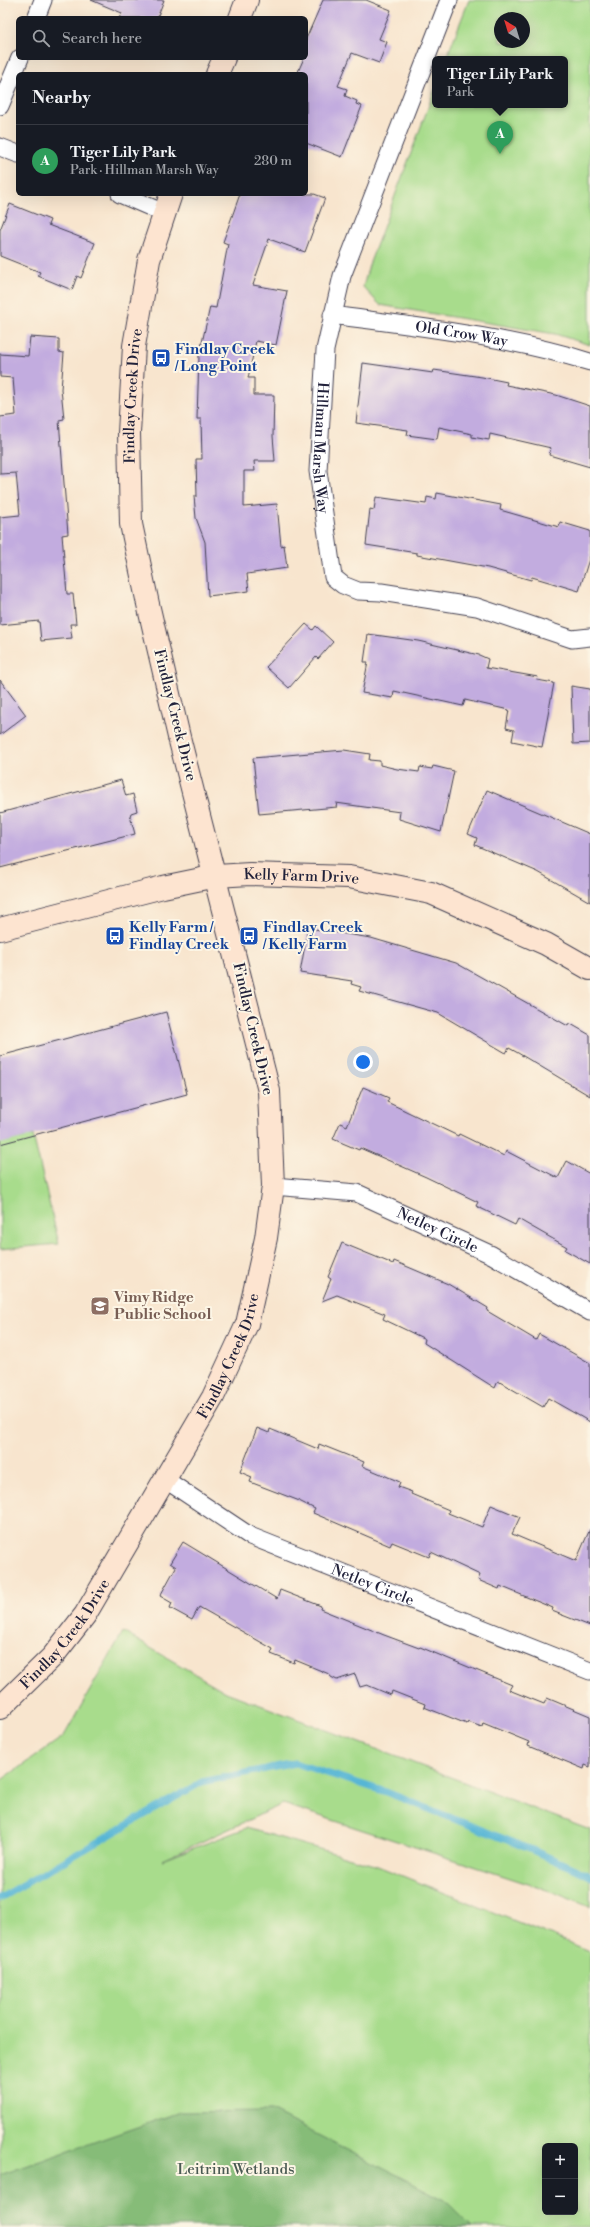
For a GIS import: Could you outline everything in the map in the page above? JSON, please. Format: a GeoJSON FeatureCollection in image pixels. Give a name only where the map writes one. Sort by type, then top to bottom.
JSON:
{"type":"FeatureCollection","features":[{"type":"Feature","properties":{"kind":"street"},"geometry":{"type":"LineString","coordinates":[[37,16],[44,0]]}},
{"type":"Feature","properties":{"kind":"street"},"geometry":{"type":"LineString","coordinates":[[241,16],[247,0]]}},
{"type":"Feature","properties":{"kind":"street","name":"Hillman Marsh Way"},"geometry":{"type":"LineString","coordinates":[[449,0],[358,232],[342,276],[332,316],[323,370],[318,471],[333,577],[343,585],[358,590],[382,592],[477,607],[572,639],[590,637]]}},
{"type":"Feature","properties":{"kind":"street"},"geometry":{"type":"LineString","coordinates":[[0,106],[19,60]]}},
{"type":"Feature","properties":{"kind":"street"},"geometry":{"type":"LineString","coordinates":[[219,72],[223,60]]}},
{"type":"Feature","properties":{"kind":"street"},"geometry":{"type":"LineString","coordinates":[[0,147],[16,153]]}},
{"type":"Feature","properties":{"kind":"street"},"geometry":{"type":"LineString","coordinates":[[131,196],[168,203]]}},
{"type":"Feature","properties":{"kind":"street","name":"Findlay Creek Drive"},"geometry":{"type":"LineString","coordinates":[[0,1708],[53,1656],[85,1615],[166,1480],[213,1397],[247,1324],[266,1238],[272,1186],[269,1091],[216,876],[179,737],[131,524],[129,433],[134,346],[149,260],[168,203]]}},
{"type":"Feature","properties":{"kind":"street","name":"Old Crow Way"},"geometry":{"type":"LineString","coordinates":[[332,316],[453,331],[552,350],[590,362]]}},
{"type":"Feature","properties":{"kind":"street","name":"Kelly Farm Drive"},"geometry":{"type":"LineString","coordinates":[[0,929],[163,886],[216,876],[250,874],[349,877],[413,888],[432,893],[546,944],[590,969]]}},
{"type":"Feature","properties":{"kind":"street","name":"Netley Circle"},"geometry":{"type":"LineString","coordinates":[[272,1186],[357,1193],[492,1255],[590,1312]]}},
{"type":"Feature","properties":{"kind":"street","name":"Netley Circle"},"geometry":{"type":"LineString","coordinates":[[166,1480],[250,1536],[590,1671]]}},
{"type":"Feature","properties":{"kind":"green space"},"geometry":{"type":"Polygon","coordinates":[[[469,0],[590,0],[590,345],[555,334],[380,305],[363,287],[369,265],[432,97],[432,108],[568,108],[568,56],[447,56],[469,0]]]}},
{"type":"Feature","properties":{"kind":"green space"},"geometry":{"type":"Polygon","coordinates":[[[33,1135],[59,1244],[0,1249],[0,1143],[33,1135]]]}},
{"type":"Feature","properties":{"kind":"green space"},"geometry":{"type":"Polygon","coordinates":[[[123,1632],[226,1692],[590,1830],[590,1907],[553,1892],[283,1804],[162,1860],[246,1828],[375,1865],[590,1951],[590,2227],[411,2227],[0,2210],[0,1781],[64,1736],[123,1632]]]}},
{"type":"Feature","properties":{"kind":"green space","name":"Leitrim Wetlands"},"geometry":{"type":"Polygon","coordinates":[[[271,2111],[445,2200],[472,2227],[0,2227],[0,2175],[180,2112],[271,2111]]]}},
{"type":"Feature","properties":{"kind":"building"},"geometry":{"type":"Polygon","coordinates":[[[91,0],[164,0],[158,16],[120,16],[122,13],[91,0]]]}},
{"type":"Feature","properties":{"kind":"building"},"geometry":{"type":"Polygon","coordinates":[[[323,0],[366,0],[391,10],[379,39],[387,42],[379,63],[352,53],[338,86],[347,89],[345,96],[357,101],[356,104],[362,106],[342,157],[308,144],[308,72],[298,72],[303,60],[308,60],[308,34],[323,0]]]}},
{"type":"Feature","properties":{"kind":"building"},"geometry":{"type":"Polygon","coordinates":[[[308,194],[314,194],[325,198],[305,252],[269,239],[253,285],[287,291],[276,345],[256,341],[248,378],[254,378],[254,395],[274,395],[273,436],[275,461],[254,461],[255,471],[244,471],[244,507],[277,504],[281,546],[284,545],[287,568],[247,574],[249,591],[208,596],[205,542],[196,518],[194,496],[197,496],[196,459],[202,459],[201,419],[197,419],[199,356],[210,307],[216,308],[228,244],[223,242],[239,196],[308,196],[308,194]]]}},
{"type":"Feature","properties":{"kind":"building"},"geometry":{"type":"Polygon","coordinates":[[[10,204],[50,220],[48,225],[95,243],[81,278],[77,276],[72,290],[38,276],[40,272],[0,256],[0,230],[10,204]]]}},
{"type":"Feature","properties":{"kind":"building"},"geometry":{"type":"Polygon","coordinates":[[[30,337],[59,339],[59,352],[64,353],[61,389],[64,419],[59,420],[68,534],[62,535],[67,594],[73,594],[76,624],[70,624],[72,638],[41,641],[39,621],[0,625],[0,517],[20,515],[16,473],[0,474],[0,417],[16,415],[13,378],[0,377],[0,354],[28,356],[30,337]]]}},
{"type":"Feature","properties":{"kind":"building"},"geometry":{"type":"Polygon","coordinates":[[[363,363],[433,373],[434,370],[482,377],[507,382],[506,385],[556,395],[590,406],[590,467],[549,455],[551,448],[490,434],[489,440],[472,437],[472,434],[439,427],[437,439],[407,435],[408,430],[356,423],[363,363]]]}},
{"type":"Feature","properties":{"kind":"building"},"geometry":{"type":"Polygon","coordinates":[[[437,493],[501,505],[500,510],[559,527],[560,522],[590,531],[590,556],[579,591],[532,577],[531,580],[488,568],[417,555],[417,553],[366,545],[370,509],[374,510],[376,497],[426,504],[427,497],[436,499],[437,493]]]}},
{"type":"Feature","properties":{"kind":"building"},"geometry":{"type":"Polygon","coordinates":[[[306,624],[313,630],[316,626],[333,642],[318,659],[316,657],[289,688],[266,667],[306,624]]]}},
{"type":"Feature","properties":{"kind":"building"},"geometry":{"type":"Polygon","coordinates":[[[368,634],[418,641],[479,655],[488,659],[486,668],[538,677],[537,680],[554,683],[542,747],[512,741],[514,730],[506,728],[509,710],[465,700],[463,706],[394,691],[393,698],[362,693],[368,662],[364,662],[368,634]]]}},
{"type":"Feature","properties":{"kind":"building"},"geometry":{"type":"Polygon","coordinates":[[[0,680],[26,715],[0,735],[0,680]]]}},
{"type":"Feature","properties":{"kind":"building"},"geometry":{"type":"Polygon","coordinates":[[[571,686],[590,689],[590,743],[573,744],[571,686]]]}},
{"type":"Feature","properties":{"kind":"building"},"geometry":{"type":"Polygon","coordinates":[[[344,750],[370,754],[369,760],[380,761],[380,765],[397,769],[419,772],[420,767],[432,769],[433,766],[454,771],[441,832],[399,819],[400,812],[336,803],[337,807],[259,814],[253,758],[344,750]]]}},
{"type":"Feature","properties":{"kind":"building"},"geometry":{"type":"Polygon","coordinates":[[[121,780],[126,796],[133,794],[137,811],[131,813],[130,816],[135,834],[0,868],[0,813],[121,780]]]}},
{"type":"Feature","properties":{"kind":"building"},"geometry":{"type":"Polygon","coordinates":[[[487,790],[590,834],[590,902],[538,872],[475,845],[477,838],[468,834],[487,790]]]}},
{"type":"Feature","properties":{"kind":"building"},"geometry":{"type":"Polygon","coordinates":[[[308,928],[371,938],[456,963],[568,1026],[569,1023],[590,1035],[590,1096],[509,1048],[506,1053],[438,1013],[359,991],[361,987],[351,984],[352,981],[300,973],[308,928]]]}},
{"type":"Feature","properties":{"kind":"building"},"geometry":{"type":"Polygon","coordinates":[[[166,1012],[187,1094],[0,1144],[0,1056],[166,1012]]]}},
{"type":"Feature","properties":{"kind":"building"},"geometry":{"type":"Polygon","coordinates":[[[363,1087],[389,1098],[387,1102],[458,1136],[459,1134],[504,1156],[506,1151],[558,1178],[567,1161],[590,1174],[590,1264],[565,1250],[567,1247],[518,1219],[515,1225],[476,1206],[478,1202],[426,1177],[360,1148],[359,1150],[333,1139],[340,1123],[347,1126],[363,1087]]]}},
{"type":"Feature","properties":{"kind":"building"},"geometry":{"type":"Polygon","coordinates":[[[342,1243],[393,1264],[394,1261],[448,1284],[488,1308],[487,1311],[536,1340],[539,1334],[590,1363],[590,1422],[548,1398],[543,1407],[498,1381],[495,1388],[424,1343],[425,1339],[383,1319],[385,1314],[337,1295],[322,1301],[331,1279],[328,1277],[342,1243]]]}},
{"type":"Feature","properties":{"kind":"building"},"geometry":{"type":"Polygon","coordinates":[[[257,1428],[269,1433],[270,1429],[318,1449],[319,1444],[364,1462],[362,1466],[400,1482],[398,1487],[449,1510],[448,1513],[482,1527],[491,1505],[520,1517],[512,1534],[576,1561],[590,1529],[590,1626],[552,1611],[553,1608],[500,1586],[499,1589],[478,1580],[480,1575],[431,1552],[429,1557],[392,1542],[390,1546],[313,1513],[315,1509],[297,1500],[250,1482],[252,1477],[240,1472],[257,1428]]]}},
{"type":"Feature","properties":{"kind":"building"},"geometry":{"type":"Polygon","coordinates":[[[183,1542],[277,1599],[280,1590],[321,1606],[320,1609],[384,1635],[419,1648],[420,1647],[512,1685],[509,1690],[544,1704],[547,1698],[590,1716],[590,1767],[585,1765],[584,1769],[528,1746],[529,1742],[483,1723],[482,1727],[468,1722],[467,1724],[424,1707],[425,1704],[392,1691],[391,1695],[367,1685],[360,1687],[355,1674],[337,1680],[329,1674],[295,1660],[294,1663],[271,1654],[273,1649],[199,1607],[192,1620],[170,1608],[172,1603],[160,1596],[176,1567],[170,1563],[183,1542]]]}},
{"type":"Feature","properties":{"kind":"waterway"},"geometry":{"type":"LineString","coordinates":[[0,1898],[202,1782],[295,1763],[386,1792],[530,1849],[590,1876]]}},
{"type":"Feature","properties":{"kind":"place","name":"Tiger Lily Park"},"geometry":{"type":"Point","coordinates":[500,154]}},
{"type":"Feature","properties":{"kind":"place","name":"Findlay Creek / Long Point"},"geometry":{"type":"Point","coordinates":[161,358]}},
{"type":"Feature","properties":{"kind":"place","name":"Kelly Farm / Findlay Creek"},"geometry":{"type":"Point","coordinates":[115,936]}},
{"type":"Feature","properties":{"kind":"place","name":"Findlay Creek / Kelly Farm"},"geometry":{"type":"Point","coordinates":[249,936]}},
{"type":"Feature","properties":{"kind":"place","name":"Vimy Ridge Public School"},"geometry":{"type":"Point","coordinates":[100,1306]}}]}
